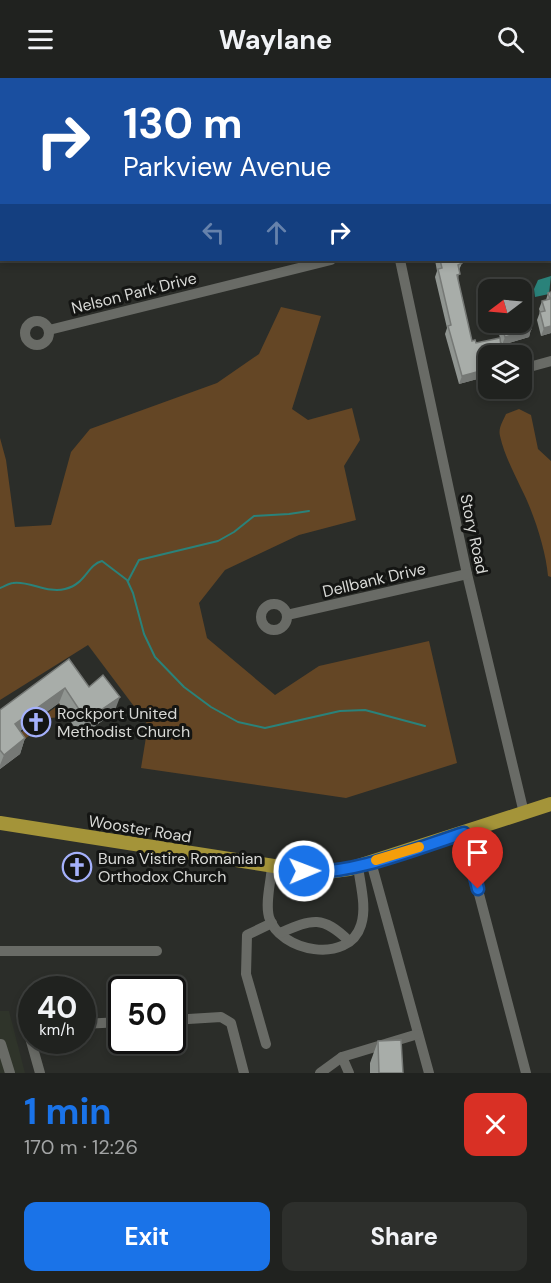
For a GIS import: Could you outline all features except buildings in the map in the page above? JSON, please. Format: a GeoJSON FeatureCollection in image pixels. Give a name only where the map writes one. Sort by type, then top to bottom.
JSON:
{"type":"FeatureCollection","features":[{"type":"Feature","properties":{"kind":"main road","name":"Wooster Road"},"geometry":{"type":"LineString","coordinates":[[0,823],[319,873],[365,864],[551,804]]}},
{"type":"Feature","properties":{"kind":"street","name":"Nelson Park Drive"},"geometry":{"type":"LineString","coordinates":[[49,330],[327,261]]}},
{"type":"Feature","properties":{"kind":"street","name":"Story Road"},"geometry":{"type":"LineString","coordinates":[[400,261],[467,574],[524,813]]}},
{"type":"Feature","properties":{"kind":"street"},"geometry":{"type":"LineString","coordinates":[[532,367],[551,362]]}},
{"type":"Feature","properties":{"kind":"street","name":"Dellbank Drive"},"geometry":{"type":"LineString","coordinates":[[287,615],[467,574]]}},
{"type":"Feature","properties":{"kind":"street"},"geometry":{"type":"LineString","coordinates":[[464,833],[526,1073]]}},
{"type":"Feature","properties":{"kind":"street"},"geometry":{"type":"LineString","coordinates":[[272,866],[268,910],[272,923],[290,941],[314,949],[342,946],[361,926],[365,864]]}},
{"type":"Feature","properties":{"kind":"street"},"geometry":{"type":"LineString","coordinates":[[365,864],[429,1073]]}},
{"type":"Feature","properties":{"kind":"street"},"geometry":{"type":"LineString","coordinates":[[280,933],[305,922],[320,921],[329,924],[349,941]]}},
{"type":"Feature","properties":{"kind":"street"},"geometry":{"type":"LineString","coordinates":[[266,1044],[246,974],[247,935],[272,923]]}},
{"type":"Feature","properties":{"kind":"street"},"geometry":{"type":"LineString","coordinates":[[0,951],[157,951]]}},
{"type":"Feature","properties":{"kind":"street"},"geometry":{"type":"LineString","coordinates":[[186,1019],[221,1017],[231,1023],[244,1073]]}},
{"type":"Feature","properties":{"kind":"street"},"geometry":{"type":"LineString","coordinates":[[320,1073],[342,1057],[418,1034]]}},
{"type":"Feature","properties":{"kind":"street"},"geometry":{"type":"LineString","coordinates":[[399,1039],[402,1053]]}},
{"type":"Feature","properties":{"kind":"street"},"geometry":{"type":"LineString","coordinates":[[1,1044],[10,1073]]}},
{"type":"Feature","properties":{"kind":"street"},"geometry":{"type":"LineString","coordinates":[[35,1054],[40,1073]]}},
{"type":"Feature","properties":{"kind":"street"},"geometry":{"type":"LineString","coordinates":[[342,1057],[349,1073]]}},
{"type":"Feature","properties":{"kind":"street"},"geometry":{"type":"LineString","coordinates":[[0,1064],[3,1073]]}},
{"type":"Feature","properties":{"kind":"shaded area"},"geometry":{"type":"Polygon","coordinates":[[[281,307],[321,316],[292,409],[308,420],[352,408],[360,440],[344,466],[356,520],[299,535],[225,570],[199,603],[207,638],[275,695],[319,666],[429,641],[457,763],[346,798],[141,768],[148,725],[88,645],[0,700],[0,438],[6,460],[15,527],[51,525],[71,452],[90,429],[217,383],[259,354],[281,307]]]}},
{"type":"Feature","properties":{"kind":"shaded area"},"geometry":{"type":"Polygon","coordinates":[[[519,409],[531,415],[538,449],[551,461],[551,577],[548,576],[545,555],[534,519],[506,456],[500,436],[500,427],[506,414],[519,409]]]}},
{"type":"Feature","properties":{"kind":"shaded area"},"geometry":{"type":"Polygon","coordinates":[[[60,704],[65,717],[49,718],[46,724],[19,743],[12,739],[60,704]]]}},
{"type":"Feature","properties":{"kind":"shaded area"},"geometry":{"type":"Polygon","coordinates":[[[0,1011],[9,1011],[18,1054],[20,1054],[25,1073],[0,1073],[0,1011]]]}},
{"type":"Feature","properties":{"kind":"water"},"geometry":{"type":"Polygon","coordinates":[[[551,276],[549,294],[535,297],[534,289],[538,280],[551,276]]]}},
{"type":"Feature","properties":{"kind":"waterway"},"geometry":{"type":"LineString","coordinates":[[128,581],[139,560],[218,541],[254,516],[309,511]]}},
{"type":"Feature","properties":{"kind":"waterway"},"geometry":{"type":"LineString","coordinates":[[0,588],[11,583],[25,583],[52,590],[65,589],[78,583],[93,566],[102,561],[127,580],[133,593],[144,634],[155,657],[184,687],[211,707],[238,722],[265,728],[340,711],[365,710],[425,726]]}},
{"type":"Feature","properties":{"kind":"slow traffic"},"geometry":{"type":"LineString","coordinates":[[376,860],[419,847]]}},
{"type":"Feature","properties":{"kind":"place","name":"Rockport United Methodist Church"},"geometry":{"type":"Point","coordinates":[36,722]}},
{"type":"Feature","properties":{"kind":"place","name":"Buna Vistire Romanian Orthodox Church"},"geometry":{"type":"Point","coordinates":[77,867]}},
{"type":"Feature","properties":{"kind":"route"},"geometry":{"type":"LineString","coordinates":[[304,871],[319,873],[349,868],[464,833],[478,889]]}}]}
